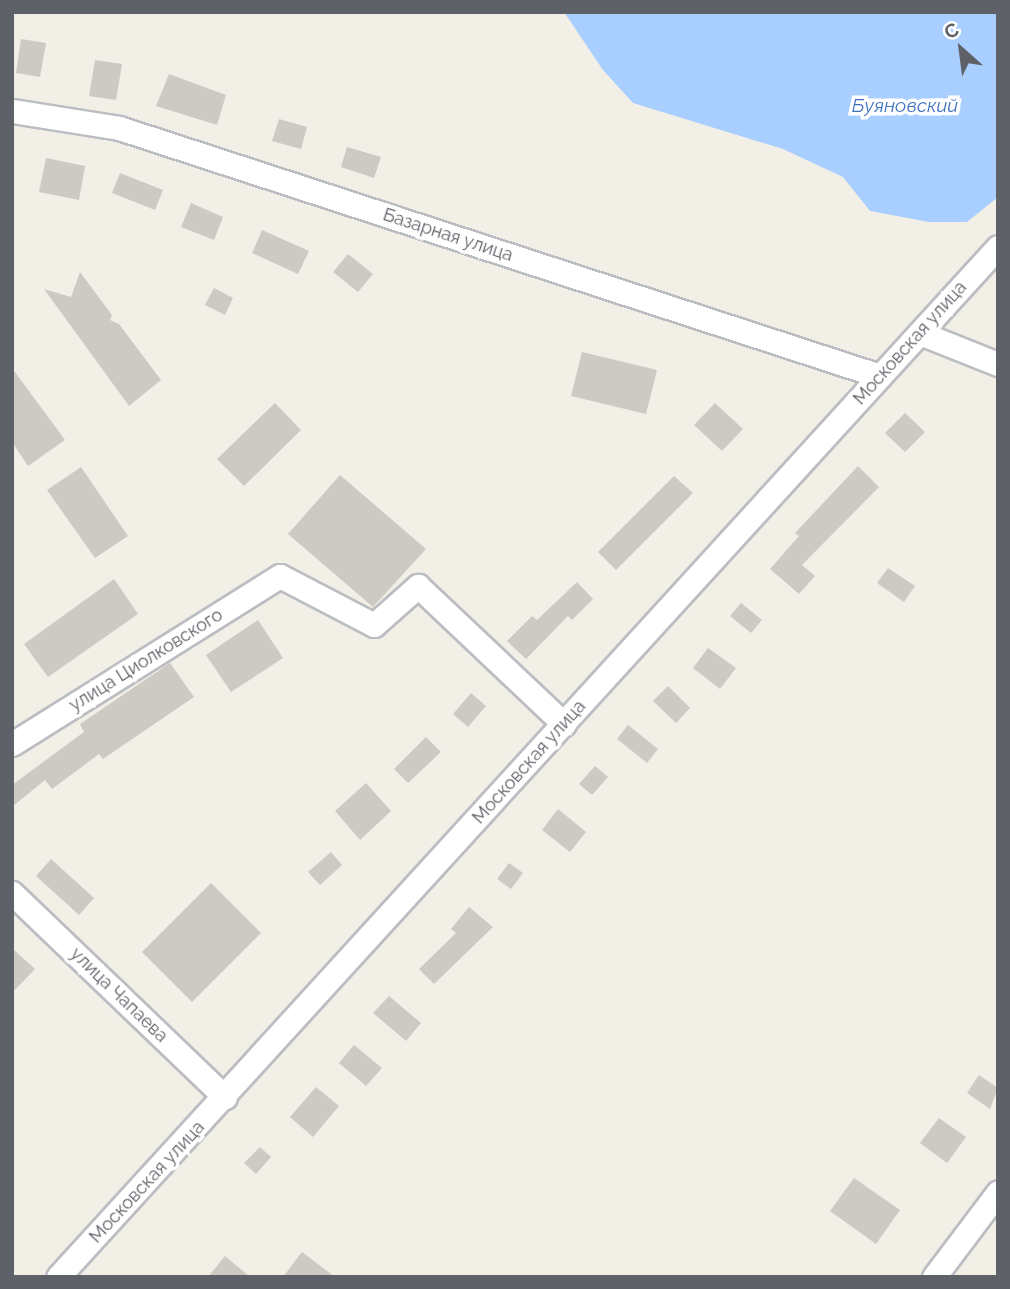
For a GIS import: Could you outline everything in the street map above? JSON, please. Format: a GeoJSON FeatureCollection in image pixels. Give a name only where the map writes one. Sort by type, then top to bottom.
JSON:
{"type":"FeatureCollection","features":[{"type":"Feature","properties":{"kind":"street","name":"Базарная улица"},"geometry":{"type":"LineString","coordinates":[[12,111],[119,128],[880,376]]}},
{"type":"Feature","properties":{"kind":"street","name":"Московская улица"},"geometry":{"type":"LineString","coordinates":[[58,1277],[998,247]]}},
{"type":"Feature","properties":{"kind":"street"},"geometry":{"type":"LineString","coordinates":[[920,333],[998,365]]}},
{"type":"Feature","properties":{"kind":"street","name":"улица Циолковского"},"geometry":{"type":"LineString","coordinates":[[12,744],[280,576],[374,625],[418,586],[564,724]]}},
{"type":"Feature","properties":{"kind":"street","name":"улица Чапаева"},"geometry":{"type":"LineString","coordinates":[[12,893],[225,1097]]}},
{"type":"Feature","properties":{"kind":"street"},"geometry":{"type":"LineString","coordinates":[[934,1277],[998,1192]]}},
{"type":"Feature","properties":{"kind":"water","name":"Буяновский"},"geometry":{"type":"Polygon","coordinates":[[[564,12],[998,12],[998,197],[967,222],[929,222],[870,211],[843,177],[783,149],[633,103],[603,70],[564,12]]]}},
{"type":"Feature","properties":{"kind":"building"},"geometry":{"type":"Polygon","coordinates":[[[21,39],[46,43],[40,77],[16,73],[21,39]]]}},
{"type":"Feature","properties":{"kind":"building"},"geometry":{"type":"Polygon","coordinates":[[[95,60],[122,64],[116,100],[89,96],[95,60]]]}},
{"type":"Feature","properties":{"kind":"building"},"geometry":{"type":"Polygon","coordinates":[[[169,74],[226,95],[217,125],[156,106],[169,74]]]}},
{"type":"Feature","properties":{"kind":"building"},"geometry":{"type":"Polygon","coordinates":[[[279,119],[307,127],[301,149],[272,141],[279,119]]]}},
{"type":"Feature","properties":{"kind":"building"},"geometry":{"type":"Polygon","coordinates":[[[347,147],[381,157],[374,178],[341,167],[347,147]]]}},
{"type":"Feature","properties":{"kind":"building"},"geometry":{"type":"Polygon","coordinates":[[[46,158],[85,166],[79,200],[39,192],[46,158]]]}},
{"type":"Feature","properties":{"kind":"building"},"geometry":{"type":"Polygon","coordinates":[[[120,173],[163,190],[155,210],[112,193],[120,173]]]}},
{"type":"Feature","properties":{"kind":"building"},"geometry":{"type":"Polygon","coordinates":[[[191,203],[223,217],[214,240],[181,227],[191,203]]]}},
{"type":"Feature","properties":{"kind":"building"},"geometry":{"type":"Polygon","coordinates":[[[262,230],[309,251],[298,274],[252,253],[262,230]]]}},
{"type":"Feature","properties":{"kind":"building"},"geometry":{"type":"Polygon","coordinates":[[[348,254],[373,274],[358,292],[333,272],[348,254]]]}},
{"type":"Feature","properties":{"kind":"building"},"geometry":{"type":"Polygon","coordinates":[[[80,272],[112,315],[110,320],[119,324],[161,380],[129,406],[44,289],[71,297],[80,272]]]}},
{"type":"Feature","properties":{"kind":"building"},"geometry":{"type":"Polygon","coordinates":[[[214,288],[233,298],[225,315],[205,305],[214,288]]]}},
{"type":"Feature","properties":{"kind":"building"},"geometry":{"type":"Polygon","coordinates":[[[582,352],[657,370],[646,414],[571,396],[582,352]]]}},
{"type":"Feature","properties":{"kind":"building"},"geometry":{"type":"Polygon","coordinates":[[[12,368],[65,440],[28,466],[12,442],[12,368]]]}},
{"type":"Feature","properties":{"kind":"building"},"geometry":{"type":"Polygon","coordinates":[[[275,403],[301,430],[244,486],[217,459],[275,403]]]}},
{"type":"Feature","properties":{"kind":"building"},"geometry":{"type":"Polygon","coordinates":[[[715,403],[743,429],[722,451],[694,425],[715,403]]]}},
{"type":"Feature","properties":{"kind":"building"},"geometry":{"type":"Polygon","coordinates":[[[905,413],[925,432],[905,452],[885,433],[905,413]]]}},
{"type":"Feature","properties":{"kind":"building"},"geometry":{"type":"Polygon","coordinates":[[[858,466],[879,487],[802,565],[815,576],[799,594],[770,569],[799,536],[795,533],[858,466]]]}},
{"type":"Feature","properties":{"kind":"building"},"geometry":{"type":"Polygon","coordinates":[[[81,467],[128,536],[95,558],[47,490],[81,467]]]}},
{"type":"Feature","properties":{"kind":"building"},"geometry":{"type":"Polygon","coordinates":[[[340,475],[426,549],[373,607],[288,534],[340,475]]]}},
{"type":"Feature","properties":{"kind":"building"},"geometry":{"type":"Polygon","coordinates":[[[674,476],[693,493],[616,570],[598,552],[674,476]]]}},
{"type":"Feature","properties":{"kind":"building"},"geometry":{"type":"Polygon","coordinates":[[[888,568],[915,586],[904,602],[877,583],[888,568]]]}},
{"type":"Feature","properties":{"kind":"building"},"geometry":{"type":"Polygon","coordinates":[[[114,579],[138,614],[48,677],[24,644],[114,579]]]}},
{"type":"Feature","properties":{"kind":"building"},"geometry":{"type":"Polygon","coordinates":[[[577,582],[593,599],[572,620],[568,616],[526,659],[507,641],[532,616],[537,620],[577,582]]]}},
{"type":"Feature","properties":{"kind":"building"},"geometry":{"type":"Polygon","coordinates":[[[741,603],[762,620],[751,633],[730,616],[741,603]]]}},
{"type":"Feature","properties":{"kind":"building"},"geometry":{"type":"Polygon","coordinates":[[[258,620],[283,658],[231,692],[206,655],[258,620]]]}},
{"type":"Feature","properties":{"kind":"building"},"geometry":{"type":"Polygon","coordinates":[[[708,648],[736,668],[720,689],[693,668],[708,648]]]}},
{"type":"Feature","properties":{"kind":"building"},"geometry":{"type":"Polygon","coordinates":[[[170,663],[194,697],[103,759],[99,754],[52,789],[45,780],[12,807],[12,785],[84,732],[80,724],[170,663]]]}},
{"type":"Feature","properties":{"kind":"building"},"geometry":{"type":"Polygon","coordinates":[[[668,686],[690,708],[676,723],[653,701],[668,686]]]}},
{"type":"Feature","properties":{"kind":"building"},"geometry":{"type":"Polygon","coordinates":[[[471,693],[486,706],[468,727],[453,714],[471,693]]]}},
{"type":"Feature","properties":{"kind":"building"},"geometry":{"type":"Polygon","coordinates":[[[628,725],[658,749],[647,763],[617,739],[628,725]]]}},
{"type":"Feature","properties":{"kind":"building"},"geometry":{"type":"Polygon","coordinates":[[[426,737],[441,752],[408,783],[394,769],[426,737]]]}},
{"type":"Feature","properties":{"kind":"building"},"geometry":{"type":"Polygon","coordinates":[[[595,766],[608,777],[592,795],[579,784],[595,766]]]}},
{"type":"Feature","properties":{"kind":"building"},"geometry":{"type":"Polygon","coordinates":[[[366,783],[391,811],[360,840],[335,811],[366,783]]]}},
{"type":"Feature","properties":{"kind":"building"},"geometry":{"type":"Polygon","coordinates":[[[558,809],[586,832],[570,852],[542,830],[558,809]]]}},
{"type":"Feature","properties":{"kind":"building"},"geometry":{"type":"Polygon","coordinates":[[[331,852],[342,865],[320,885],[308,872],[331,852]]]}},
{"type":"Feature","properties":{"kind":"building"},"geometry":{"type":"Polygon","coordinates":[[[51,859],[94,898],[79,915],[36,876],[51,859]]]}},
{"type":"Feature","properties":{"kind":"building"},"geometry":{"type":"Polygon","coordinates":[[[509,863],[523,873],[511,889],[497,879],[509,863]]]}},
{"type":"Feature","properties":{"kind":"building"},"geometry":{"type":"Polygon","coordinates":[[[211,883],[261,933],[192,1002],[142,952],[211,883]]]}},
{"type":"Feature","properties":{"kind":"building"},"geometry":{"type":"Polygon","coordinates":[[[469,907],[493,927],[434,984],[419,969],[456,933],[451,929],[469,907]]]}},
{"type":"Feature","properties":{"kind":"building"},"geometry":{"type":"Polygon","coordinates":[[[12,948],[35,969],[12,993],[12,948]]]}},
{"type":"Feature","properties":{"kind":"building"},"geometry":{"type":"Polygon","coordinates":[[[389,996],[421,1023],[406,1041],[373,1013],[389,996]]]}},
{"type":"Feature","properties":{"kind":"building"},"geometry":{"type":"Polygon","coordinates":[[[354,1045],[382,1068],[366,1086],[339,1063],[354,1045]]]}},
{"type":"Feature","properties":{"kind":"building"},"geometry":{"type":"Polygon","coordinates":[[[979,1075],[998,1088],[990,1109],[967,1093],[979,1075]]]}},
{"type":"Feature","properties":{"kind":"building"},"geometry":{"type":"Polygon","coordinates":[[[316,1087],[339,1106],[313,1137],[290,1117],[316,1087]]]}},
{"type":"Feature","properties":{"kind":"building"},"geometry":{"type":"Polygon","coordinates":[[[939,1118],[966,1137],[947,1163],[920,1143],[939,1118]]]}},
{"type":"Feature","properties":{"kind":"building"},"geometry":{"type":"Polygon","coordinates":[[[260,1147],[271,1157],[256,1174],[244,1163],[260,1147]]]}},
{"type":"Feature","properties":{"kind":"building"},"geometry":{"type":"Polygon","coordinates":[[[854,1178],[900,1210],[876,1244],[830,1211],[854,1178]]]}},
{"type":"Feature","properties":{"kind":"building"},"geometry":{"type":"Polygon","coordinates":[[[302,1252],[335,1277],[283,1277],[302,1252]]]}},
{"type":"Feature","properties":{"kind":"building"},"geometry":{"type":"Polygon","coordinates":[[[225,1256],[250,1277],[208,1277],[225,1256]]]}}]}
